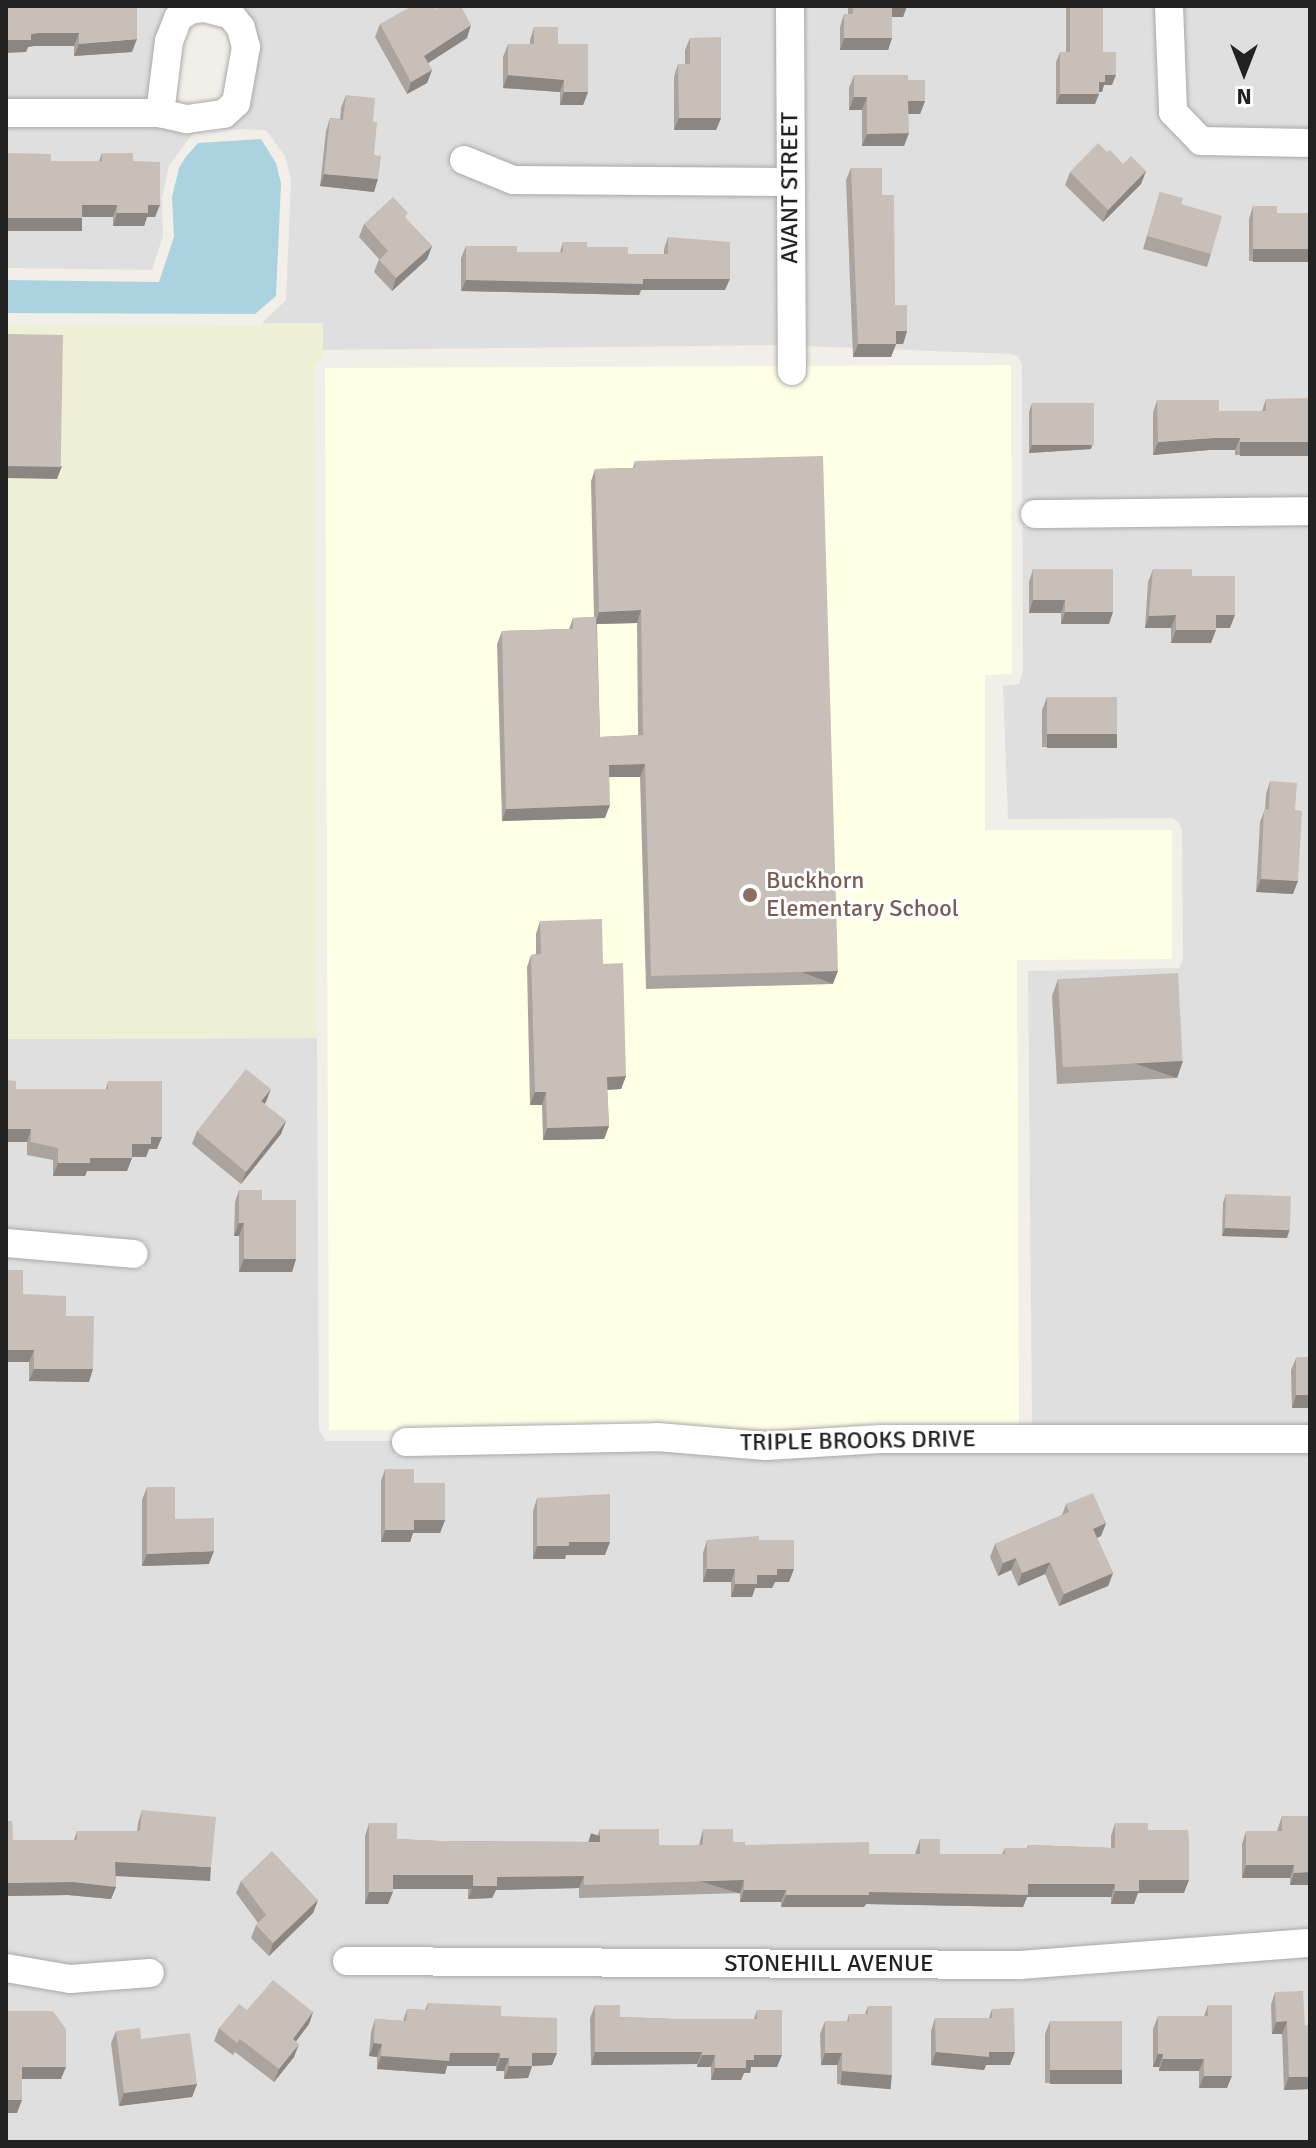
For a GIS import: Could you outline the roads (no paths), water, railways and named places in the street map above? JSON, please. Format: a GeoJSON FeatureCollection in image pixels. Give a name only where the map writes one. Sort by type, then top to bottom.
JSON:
{"type":"FeatureCollection","features":[{"type":"Feature","properties":{"kind":"street","name":"AVANT STREET"},"geometry":{"type":"LineString","coordinates":[[790,6],[792,371]]}},
{"type":"Feature","properties":{"kind":"street"},"geometry":{"type":"LineString","coordinates":[[1169,6],[1173,112],[1201,141],[1310,143]]}},
{"type":"Feature","properties":{"kind":"street"},"geometry":{"type":"LineString","coordinates":[[6,113],[160,113]]}},
{"type":"Feature","properties":{"kind":"street"},"geometry":{"type":"LineString","coordinates":[[464,160],[513,180],[790,182]]}},
{"type":"Feature","properties":{"kind":"street"},"geometry":{"type":"LineString","coordinates":[[1035,514],[1310,511]]}},
{"type":"Feature","properties":{"kind":"street"},"geometry":{"type":"LineString","coordinates":[[6,1243],[134,1254]]}},
{"type":"Feature","properties":{"kind":"street","name":"TRIPLE BROOKS DRIVE"},"geometry":{"type":"LineString","coordinates":[[406,1442],[657,1437],[766,1446],[881,1439],[1310,1439]]}},
{"type":"Feature","properties":{"kind":"street","name":"STONEHILL AVENUE"},"geometry":{"type":"LineString","coordinates":[[347,1961],[1021,1965],[1310,1943]]}},
{"type":"Feature","properties":{"kind":"street"},"geometry":{"type":"LineString","coordinates":[[6,1968],[70,1979],[150,1973]]}},
{"type":"Feature","properties":{"kind":"water"},"geometry":{"type":"Polygon","coordinates":[[[261,139],[276,163],[281,183],[276,296],[255,314],[6,313],[6,280],[159,282],[174,237],[172,197],[179,168],[185,158],[198,143],[261,139]]]}},
{"type":"Feature","properties":{"kind":"place","name":"Buckhorn Elementary School"},"geometry":{"type":"Point","coordinates":[750,895]}}]}
